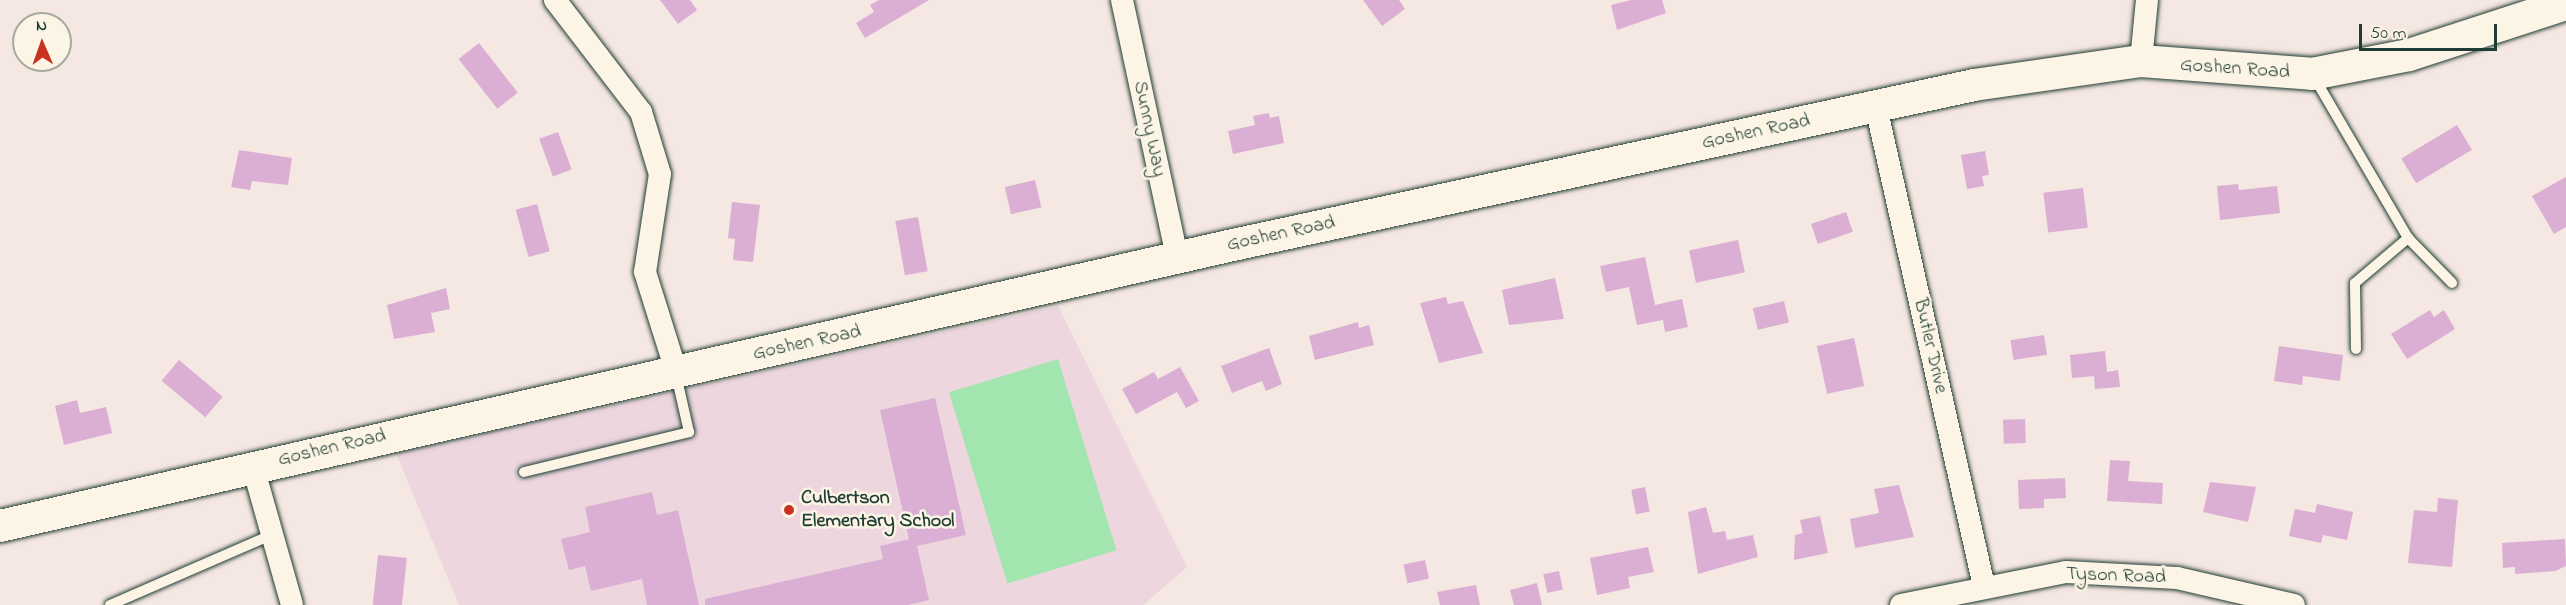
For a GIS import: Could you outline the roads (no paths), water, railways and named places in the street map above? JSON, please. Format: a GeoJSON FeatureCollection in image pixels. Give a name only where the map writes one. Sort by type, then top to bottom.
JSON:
{"type":"FeatureCollection","features":[{"type":"Feature","properties":{"kind":"street"},"geometry":{"type":"LineString","coordinates":[[555,0],[641,112],[660,174],[645,272],[676,371]]}},
{"type":"Feature","properties":{"kind":"street","name":"Sunny Way"},"geometry":{"type":"LineString","coordinates":[[1122,0],[1177,257]]}},
{"type":"Feature","properties":{"kind":"street"},"geometry":{"type":"LineString","coordinates":[[2141,61],[2147,0]]}},
{"type":"Feature","properties":{"kind":"street","name":"Goshen Road"},"geometry":{"type":"LineString","coordinates":[[0,526],[1177,257],[1974,85],[2141,61],[2312,74],[2409,55],[2566,4]]}},
{"type":"Feature","properties":{"kind":"street","name":"Butler Drive"},"geometry":{"type":"LineString","coordinates":[[1876,107],[1984,586]]}},
{"type":"Feature","properties":{"kind":"street"},"geometry":{"type":"LineString","coordinates":[[253,467],[292,605]]}},
{"type":"Feature","properties":{"kind":"street","name":"Tyson Road"},"geometry":{"type":"LineString","coordinates":[[1901,605],[1984,586],[2066,572],[2177,578],[2294,605]]}},
{"type":"Feature","properties":{"kind":"lane"},"geometry":{"type":"LineString","coordinates":[[2312,74],[2408,238],[2452,283]]}},
{"type":"Feature","properties":{"kind":"lane"},"geometry":{"type":"LineString","coordinates":[[2356,349],[2355,283],[2408,238]]}},
{"type":"Feature","properties":{"kind":"lane"},"geometry":{"type":"LineString","coordinates":[[524,472],[689,432],[676,371]]}},
{"type":"Feature","properties":{"kind":"lane"},"geometry":{"type":"LineString","coordinates":[[110,605],[271,535]]}},
{"type":"Feature","properties":{"kind":"place","name":"Culbertson Elementary School"},"geometry":{"type":"Point","coordinates":[789,510]}}]}
